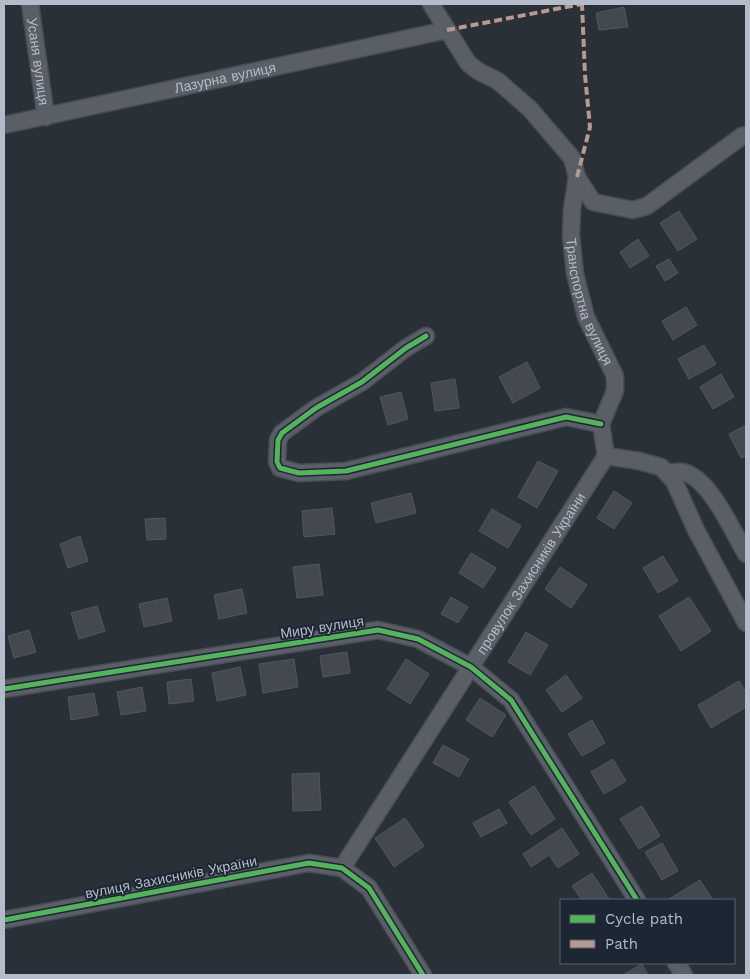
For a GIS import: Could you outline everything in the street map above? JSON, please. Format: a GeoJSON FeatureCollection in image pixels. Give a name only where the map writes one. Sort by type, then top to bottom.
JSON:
{"type":"FeatureCollection","features":[{"type":"Feature","properties":{"kind":"street","name":"Усаня вулиця"},"geometry":{"type":"LineString","coordinates":[[30,4],[46,118]]}},
{"type":"Feature","properties":{"kind":"street"},"geometry":{"type":"LineString","coordinates":[[430,4],[468,63],[478,71],[498,81],[530,109],[572,158],[577,177],[593,202],[633,210],[647,206],[742,136],[746,135]]}},
{"type":"Feature","properties":{"kind":"street","name":"Лазурна вулиця"},"geometry":{"type":"LineString","coordinates":[[4,126],[447,30]]}},
{"type":"Feature","properties":{"kind":"street","name":"Транспортна вулиця"},"geometry":{"type":"LineString","coordinates":[[577,177],[572,209],[575,274],[586,316],[615,376],[615,391],[601,424]]}},
{"type":"Feature","properties":{"kind":"street"},"geometry":{"type":"LineString","coordinates":[[426,336],[399,352],[362,382],[316,408],[282,433],[278,440],[277,462],[280,468],[299,474],[346,471],[566,417],[601,424],[606,456],[639,461],[661,467],[674,481],[696,530],[746,623]]}},
{"type":"Feature","properties":{"kind":"street","name":"провулок Захисників України"},"geometry":{"type":"LineString","coordinates":[[342,868],[606,456]]}},
{"type":"Feature","properties":{"kind":"street"},"geometry":{"type":"LineString","coordinates":[[667,473],[682,472],[695,477],[711,491],[746,554]]}},
{"type":"Feature","properties":{"kind":"street","name":"Миру вулиця"},"geometry":{"type":"LineString","coordinates":[[4,689],[378,630],[418,639],[471,667],[511,700],[636,899]]}},
{"type":"Feature","properties":{"kind":"street","name":"вулиця Захисників України"},"geometry":{"type":"LineString","coordinates":[[4,920],[309,862],[342,868]]}},
{"type":"Feature","properties":{"kind":"street"},"geometry":{"type":"LineString","coordinates":[[342,868],[369,888],[423,975]]}},
{"type":"Feature","properties":{"kind":"street"},"geometry":{"type":"LineString","coordinates":[[677,964],[684,975]]}},
{"type":"Feature","properties":{"kind":"building"},"geometry":{"type":"Polygon","coordinates":[[[624,7],[628,27],[599,30],[596,13],[624,7]]]}},
{"type":"Feature","properties":{"kind":"building"},"geometry":{"type":"Polygon","coordinates":[[[679,211],[697,239],[678,251],[660,223],[679,211]]]}},
{"type":"Feature","properties":{"kind":"building"},"geometry":{"type":"Polygon","coordinates":[[[638,239],[649,256],[630,268],[620,252],[638,239]]]}},
{"type":"Feature","properties":{"kind":"building"},"geometry":{"type":"Polygon","coordinates":[[[669,259],[678,273],[665,281],[656,266],[669,259]]]}},
{"type":"Feature","properties":{"kind":"building"},"geometry":{"type":"Polygon","coordinates":[[[686,307],[697,325],[673,340],[662,321],[686,307]]]}},
{"type":"Feature","properties":{"kind":"building"},"geometry":{"type":"Polygon","coordinates":[[[704,345],[716,364],[689,379],[678,359],[704,345]]]}},
{"type":"Feature","properties":{"kind":"building"},"geometry":{"type":"Polygon","coordinates":[[[527,362],[540,388],[513,403],[499,377],[527,362]]]}},
{"type":"Feature","properties":{"kind":"building"},"geometry":{"type":"Polygon","coordinates":[[[721,374],[734,397],[713,409],[700,387],[721,374]]]}},
{"type":"Feature","properties":{"kind":"building"},"geometry":{"type":"Polygon","coordinates":[[[455,379],[459,408],[435,411],[431,383],[455,379]]]}},
{"type":"Feature","properties":{"kind":"building"},"geometry":{"type":"Polygon","coordinates":[[[401,392],[408,419],[388,425],[380,397],[401,392]]]}},
{"type":"Feature","properties":{"kind":"building"},"geometry":{"type":"Polygon","coordinates":[[[746,425],[746,456],[741,458],[729,434],[746,425]]]}},
{"type":"Feature","properties":{"kind":"building"},"geometry":{"type":"Polygon","coordinates":[[[538,461],[558,471],[537,508],[518,497],[538,461]]]}},
{"type":"Feature","properties":{"kind":"building"},"geometry":{"type":"Polygon","coordinates":[[[614,491],[632,503],[614,529],[597,518],[614,491]]]}},
{"type":"Feature","properties":{"kind":"building"},"geometry":{"type":"Polygon","coordinates":[[[411,493],[416,513],[376,523],[371,503],[411,493]]]}},
{"type":"Feature","properties":{"kind":"building"},"geometry":{"type":"Polygon","coordinates":[[[332,508],[335,534],[304,537],[302,511],[332,508]]]}},
{"type":"Feature","properties":{"kind":"building"},"geometry":{"type":"Polygon","coordinates":[[[492,509],[521,526],[508,548],[479,531],[492,509]]]}},
{"type":"Feature","properties":{"kind":"building"},"geometry":{"type":"Polygon","coordinates":[[[165,518],[166,539],[147,540],[145,519],[165,518]]]}},
{"type":"Feature","properties":{"kind":"building"},"geometry":{"type":"Polygon","coordinates":[[[80,536],[88,561],[68,568],[60,544],[80,536]]]}},
{"type":"Feature","properties":{"kind":"building"},"geometry":{"type":"Polygon","coordinates":[[[471,553],[496,568],[483,588],[459,573],[471,553]]]}},
{"type":"Feature","properties":{"kind":"building"},"geometry":{"type":"Polygon","coordinates":[[[663,556],[678,581],[658,593],[643,568],[663,556]]]}},
{"type":"Feature","properties":{"kind":"building"},"geometry":{"type":"Polygon","coordinates":[[[319,564],[323,595],[297,598],[293,567],[319,564]]]}},
{"type":"Feature","properties":{"kind":"building"},"geometry":{"type":"Polygon","coordinates":[[[560,567],[587,585],[571,608],[545,589],[560,567]]]}},
{"type":"Feature","properties":{"kind":"building"},"geometry":{"type":"Polygon","coordinates":[[[242,589],[247,613],[219,619],[214,595],[242,589]]]}},
{"type":"Feature","properties":{"kind":"building"},"geometry":{"type":"Polygon","coordinates":[[[451,597],[468,607],[458,623],[441,614],[451,597]]]}},
{"type":"Feature","properties":{"kind":"building"},"geometry":{"type":"Polygon","coordinates":[[[689,597],[711,631],[681,651],[659,616],[689,597]]]}},
{"type":"Feature","properties":{"kind":"building"},"geometry":{"type":"Polygon","coordinates":[[[167,598],[172,621],[144,627],[139,604],[167,598]]]}},
{"type":"Feature","properties":{"kind":"building"},"geometry":{"type":"Polygon","coordinates":[[[97,606],[105,631],[79,639],[71,613],[97,606]]]}},
{"type":"Feature","properties":{"kind":"building"},"geometry":{"type":"Polygon","coordinates":[[[29,630],[36,652],[14,658],[8,636],[29,630]]]}},
{"type":"Feature","properties":{"kind":"building"},"geometry":{"type":"Polygon","coordinates":[[[526,632],[548,645],[530,675],[508,662],[526,632]]]}},
{"type":"Feature","properties":{"kind":"building"},"geometry":{"type":"Polygon","coordinates":[[[347,652],[350,673],[323,677],[320,656],[347,652]]]}},
{"type":"Feature","properties":{"kind":"building"},"geometry":{"type":"Polygon","coordinates":[[[294,659],[298,687],[263,693],[259,664],[294,659]]]}},
{"type":"Feature","properties":{"kind":"building"},"geometry":{"type":"Polygon","coordinates":[[[406,659],[429,674],[410,704],[387,689],[406,659]]]}},
{"type":"Feature","properties":{"kind":"building"},"geometry":{"type":"Polygon","coordinates":[[[240,667],[246,695],[217,701],[212,673],[240,667]]]}},
{"type":"Feature","properties":{"kind":"building"},"geometry":{"type":"Polygon","coordinates":[[[566,675],[582,698],[562,712],[546,690],[566,675]]]}},
{"type":"Feature","properties":{"kind":"building"},"geometry":{"type":"Polygon","coordinates":[[[191,679],[194,701],[169,704],[167,682],[191,679]]]}},
{"type":"Feature","properties":{"kind":"building"},"geometry":{"type":"Polygon","coordinates":[[[739,681],[746,692],[746,707],[711,728],[698,705],[739,681]]]}},
{"type":"Feature","properties":{"kind":"building"},"geometry":{"type":"Polygon","coordinates":[[[142,687],[146,711],[121,715],[117,692],[142,687]]]}},
{"type":"Feature","properties":{"kind":"building"},"geometry":{"type":"Polygon","coordinates":[[[94,693],[98,715],[71,720],[68,697],[94,693]]]}},
{"type":"Feature","properties":{"kind":"building"},"geometry":{"type":"Polygon","coordinates":[[[480,698],[506,715],[492,737],[466,720],[480,698]]]}},
{"type":"Feature","properties":{"kind":"building"},"geometry":{"type":"Polygon","coordinates":[[[592,720],[605,743],[582,756],[568,734],[592,720]]]}},
{"type":"Feature","properties":{"kind":"building"},"geometry":{"type":"Polygon","coordinates":[[[443,745],[469,759],[459,777],[433,763],[443,745]]]}},
{"type":"Feature","properties":{"kind":"building"},"geometry":{"type":"Polygon","coordinates":[[[613,759],[626,781],[604,794],[591,772],[613,759]]]}},
{"type":"Feature","properties":{"kind":"building"},"geometry":{"type":"Polygon","coordinates":[[[319,773],[321,810],[293,811],[292,774],[319,773]]]}},
{"type":"Feature","properties":{"kind":"building"},"geometry":{"type":"Polygon","coordinates":[[[534,786],[555,819],[531,835],[509,802],[534,786]]]}},
{"type":"Feature","properties":{"kind":"building"},"geometry":{"type":"Polygon","coordinates":[[[642,806],[660,836],[639,849],[620,819],[642,806]]]}},
{"type":"Feature","properties":{"kind":"building"},"geometry":{"type":"Polygon","coordinates":[[[499,809],[507,823],[481,837],[473,823],[499,809]]]}},
{"type":"Feature","properties":{"kind":"building"},"geometry":{"type":"Polygon","coordinates":[[[405,818],[424,846],[394,867],[375,838],[405,818]]]}},
{"type":"Feature","properties":{"kind":"building"},"geometry":{"type":"Polygon","coordinates":[[[562,828],[579,854],[558,868],[549,855],[531,867],[523,854],[562,828]]]}},
{"type":"Feature","properties":{"kind":"building"},"geometry":{"type":"Polygon","coordinates":[[[662,843],[678,871],[662,880],[645,852],[662,843]]]}},
{"type":"Feature","properties":{"kind":"building"},"geometry":{"type":"Polygon","coordinates":[[[592,873],[609,899],[581,899],[572,886],[592,873]]]}},
{"type":"Feature","properties":{"kind":"building"},"geometry":{"type":"Polygon","coordinates":[[[700,880],[712,899],[669,899],[700,880]]]}},
{"type":"Feature","properties":{"kind":"building"},"geometry":{"type":"Polygon","coordinates":[[[642,964],[648,975],[623,975],[642,964]]]}},
{"type":"Feature","properties":{"kind":"marked path"},"geometry":{"type":"LineString","coordinates":[[447,30],[582,4]]}},
{"type":"Feature","properties":{"kind":"marked path"},"geometry":{"type":"LineString","coordinates":[[577,177],[590,127],[585,75],[582,4]]}},
{"type":"Feature","properties":{"kind":"cycle path"},"geometry":{"type":"LineString","coordinates":[[426,336],[406,348],[362,382],[316,408],[282,433],[278,440],[277,462],[280,468],[299,473],[346,471],[566,417],[601,424]]}},
{"type":"Feature","properties":{"kind":"cycle path"},"geometry":{"type":"LineString","coordinates":[[4,689],[378,630],[418,639],[471,667],[511,700],[636,899]]}},
{"type":"Feature","properties":{"kind":"cycle path"},"geometry":{"type":"LineString","coordinates":[[4,920],[309,863],[342,868],[369,888],[423,975]]}}]}
